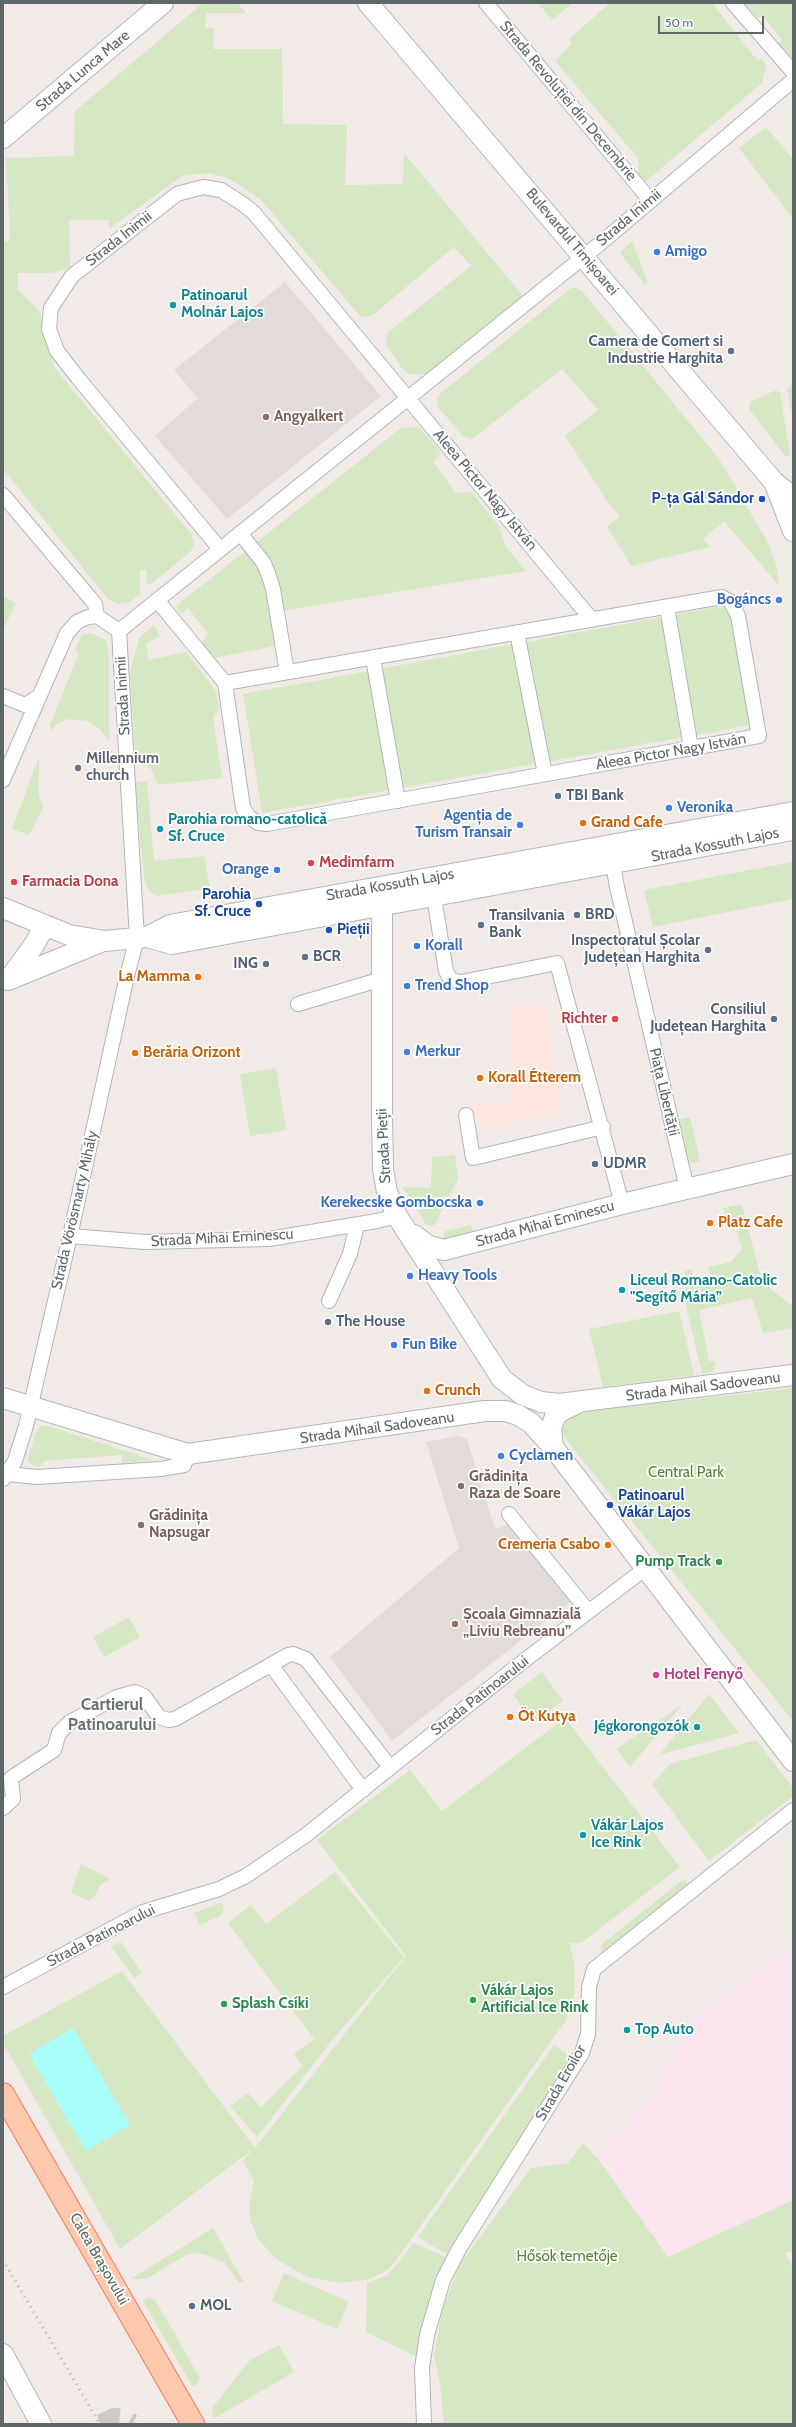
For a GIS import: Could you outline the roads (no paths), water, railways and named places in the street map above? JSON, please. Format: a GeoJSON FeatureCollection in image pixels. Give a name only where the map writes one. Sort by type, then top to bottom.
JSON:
{"type":"FeatureCollection","features":[{"type":"Feature","properties":{"kind":"main road","name":"Calea Brașovului"},"geometry":{"type":"LineString","coordinates":[[3,2094],[194,2424]]}},
{"type":"Feature","properties":{"kind":"street","name":"Strada Lunca Mare"},"geometry":{"type":"LineString","coordinates":[[3,138],[163,3]]}},
{"type":"Feature","properties":{"kind":"street","name":"Bulevardul Timișoarei"},"geometry":{"type":"LineString","coordinates":[[368,3],[774,482],[793,497]]}},
{"type":"Feature","properties":{"kind":"street","name":"Strada Revoluției din Decembrie"},"geometry":{"type":"LineString","coordinates":[[486,3],[650,200]]}},
{"type":"Feature","properties":{"kind":"street"},"geometry":{"type":"LineString","coordinates":[[733,3],[793,72]]}},
{"type":"Feature","properties":{"kind":"street","name":"Strada Inimii"},"geometry":{"type":"LineString","coordinates":[[142,938],[119,631],[584,256],[793,80]]}},
{"type":"Feature","properties":{"kind":"street","name":"Strada Inimii"},"geometry":{"type":"LineString","coordinates":[[220,549],[57,351],[50,337],[49,316],[59,293],[72,276],[177,194],[203,187],[221,190],[254,213],[408,398]]}},
{"type":"Feature","properties":{"kind":"street","name":"Aleea Pictor Nagy István"},"geometry":{"type":"LineString","coordinates":[[408,398],[592,620]]}},
{"type":"Feature","properties":{"kind":"street","name":"Bulevardul Timișoarei"},"geometry":{"type":"LineString","coordinates":[[774,482],[793,530]]}},
{"type":"Feature","properties":{"kind":"street"},"geometry":{"type":"LineString","coordinates":[[3,496],[86,592],[95,604],[97,616]]}},
{"type":"Feature","properties":{"kind":"street"},"geometry":{"type":"LineString","coordinates":[[240,533],[263,562],[268,573],[273,590],[288,672]]}},
{"type":"Feature","properties":{"kind":"street","name":"Aleea Pictor Nagy István"},"geometry":{"type":"LineString","coordinates":[[722,598],[731,602],[738,616],[759,736],[267,824],[258,823],[249,817],[243,808],[226,683],[666,607],[722,598]]}},
{"type":"Feature","properties":{"kind":"street"},"geometry":{"type":"LineString","coordinates":[[157,600],[226,683]]}},
{"type":"Feature","properties":{"kind":"street"},"geometry":{"type":"LineString","coordinates":[[666,607],[691,748]]}},
{"type":"Feature","properties":{"kind":"street"},"geometry":{"type":"LineString","coordinates":[[3,780],[66,633],[77,622],[88,617],[97,616],[119,631]]}},
{"type":"Feature","properties":{"kind":"street"},"geometry":{"type":"LineString","coordinates":[[517,633],[545,774]]}},
{"type":"Feature","properties":{"kind":"street"},"geometry":{"type":"LineString","coordinates":[[373,658],[398,801]]}},
{"type":"Feature","properties":{"kind":"street"},"geometry":{"type":"LineString","coordinates":[[3,696],[25,705],[38,697]]}},
{"type":"Feature","properties":{"kind":"street","name":"Strada Kossuth Lajos"},"geometry":{"type":"LineString","coordinates":[[142,938],[170,925],[793,812]]}},
{"type":"Feature","properties":{"kind":"street","name":"Strada Kossuth Lajos"},"geometry":{"type":"LineString","coordinates":[[6,982],[28,954],[44,927],[69,935],[105,941],[142,938],[172,944],[793,830]]}},
{"type":"Feature","properties":{"kind":"street","name":"Strada Kossuth Lajos"},"geometry":{"type":"LineString","coordinates":[[613,864],[637,840]]}},
{"type":"Feature","properties":{"kind":"street","name":"Piața Libertății"},"geometry":{"type":"LineString","coordinates":[[613,864],[686,1189]]}},
{"type":"Feature","properties":{"kind":"street"},"geometry":{"type":"LineString","coordinates":[[434,897],[446,971],[451,980],[461,982],[556,963],[603,1127],[622,1204]]}},
{"type":"Feature","properties":{"kind":"street","name":"Strada Pieții"},"geometry":{"type":"LineString","coordinates":[[382,906],[383,1169],[386,1192],[403,1223],[502,1378],[516,1391],[541,1402]]}},
{"type":"Feature","properties":{"kind":"street"},"geometry":{"type":"LineString","coordinates":[[3,908],[44,927]]}},
{"type":"Feature","properties":{"kind":"street","name":"Strada Vörösmarty Mihály"},"geometry":{"type":"LineString","coordinates":[[6,1476],[15,1460],[30,1405],[70,1236],[127,976],[142,938]]}},
{"type":"Feature","properties":{"kind":"street","name":"Strada Kossuth Lajos"},"geometry":{"type":"LineString","coordinates":[[6,982],[54,959],[105,941]]}},
{"type":"Feature","properties":{"kind":"street"},"geometry":{"type":"LineString","coordinates":[[298,1004],[382,979]]}},
{"type":"Feature","properties":{"kind":"street"},"geometry":{"type":"LineString","coordinates":[[466,1115],[473,1158],[603,1127]]}},
{"type":"Feature","properties":{"kind":"street"},"geometry":{"type":"LineString","coordinates":[[686,1189],[793,1164]]}},
{"type":"Feature","properties":{"kind":"street","name":"Strada Mihai Eminescu"},"geometry":{"type":"LineString","coordinates":[[444,1250],[686,1189]]}},
{"type":"Feature","properties":{"kind":"street"},"geometry":{"type":"LineString","coordinates":[[403,1223],[429,1246],[444,1250],[439,1267],[442,1282]]}},
{"type":"Feature","properties":{"kind":"street","name":"Strada Mihai Eminescu"},"geometry":{"type":"LineString","coordinates":[[70,1236],[117,1241],[206,1242],[275,1238],[357,1225],[403,1223]]}},
{"type":"Feature","properties":{"kind":"street"},"geometry":{"type":"LineString","coordinates":[[329,1301],[350,1254],[357,1225]]}},
{"type":"Feature","properties":{"kind":"street","name":"Strada Mihail Sadoveanu"},"geometry":{"type":"LineString","coordinates":[[541,1402],[576,1404],[793,1375]]}},
{"type":"Feature","properties":{"kind":"street"},"geometry":{"type":"LineString","coordinates":[[485,1411],[501,1397],[504,1387],[502,1378]]}},
{"type":"Feature","properties":{"kind":"street","name":"Strada Mihail Sadoveanu"},"geometry":{"type":"LineString","coordinates":[[3,1398],[188,1454],[485,1411],[506,1411],[518,1415],[531,1423],[553,1447],[793,1761]]}},
{"type":"Feature","properties":{"kind":"street"},"geometry":{"type":"LineString","coordinates":[[553,1447],[551,1428],[555,1417],[561,1411],[576,1404]]}},
{"type":"Feature","properties":{"kind":"street"},"geometry":{"type":"LineString","coordinates":[[6,1476],[37,1477],[161,1469],[184,1465],[188,1454]]}},
{"type":"Feature","properties":{"kind":"street"},"geometry":{"type":"LineString","coordinates":[[509,1514],[588,1611]]}},
{"type":"Feature","properties":{"kind":"street","name":"Strada Patinoarului"},"geometry":{"type":"LineString","coordinates":[[3,1987],[143,1912],[219,1889],[246,1876],[306,1835],[588,1611],[646,1568]]}},
{"type":"Feature","properties":{"kind":"street"},"geometry":{"type":"LineString","coordinates":[[3,1808],[13,1799],[11,1778],[54,1750],[59,1733],[70,1722],[118,1697],[135,1692],[144,1696],[159,1717],[168,1720],[175,1719],[293,1654],[306,1659],[390,1767]]}},
{"type":"Feature","properties":{"kind":"street"},"geometry":{"type":"LineString","coordinates":[[271,1665],[363,1790]]}},
{"type":"Feature","properties":{"kind":"street","name":"Strada Eroilor"},"geometry":{"type":"LineString","coordinates":[[424,2424],[422,2368],[427,2335],[443,2280],[459,2249],[582,2053],[588,2034],[589,1987],[594,1970],[793,1810]]}},
{"type":"Feature","properties":{"kind":"street"},"geometry":{"type":"LineString","coordinates":[[3,2354],[40,2424]]}},
{"type":"Feature","properties":{"kind":"water"},"geometry":{"type":"Polygon","coordinates":[[[73,2028],[130,2125],[86,2151],[29,2054],[73,2028]]]}},
{"type":"Feature","properties":{"kind":"tunnel"},"geometry":{"type":"LineString","coordinates":[[101,2424],[114,2418],[124,2419],[132,2424]]}},
{"type":"Feature","properties":{"kind":"railway"},"geometry":{"type":"LineString","coordinates":[[3,2260],[100,2424]]}},
{"type":"Feature","properties":{"kind":"place","name":"Amigo"},"geometry":{"type":"Point","coordinates":[657,252]}},
{"type":"Feature","properties":{"kind":"place","name":"Patinoarul Molnár Lajos"},"geometry":{"type":"Point","coordinates":[173,305]}},
{"type":"Feature","properties":{"kind":"place","name":"Camera de Comert si Industrie Harghita"},"geometry":{"type":"Point","coordinates":[731,351]}},
{"type":"Feature","properties":{"kind":"place","name":"Angyalkert"},"geometry":{"type":"Point","coordinates":[266,417]}},
{"type":"Feature","properties":{"kind":"place","name":"P-ța Gál Sándor"},"geometry":{"type":"Point","coordinates":[762,499]}},
{"type":"Feature","properties":{"kind":"place","name":"Bogáncs"},"geometry":{"type":"Point","coordinates":[779,600]}},
{"type":"Feature","properties":{"kind":"place","name":"Millennium church"},"geometry":{"type":"Point","coordinates":[78,768]}},
{"type":"Feature","properties":{"kind":"place","name":"TBI Bank"},"geometry":{"type":"Point","coordinates":[558,796]}},
{"type":"Feature","properties":{"kind":"place","name":"Veronika"},"geometry":{"type":"Point","coordinates":[669,808]}},
{"type":"Feature","properties":{"kind":"place","name":"Grand Cafe"},"geometry":{"type":"Point","coordinates":[583,823]}},
{"type":"Feature","properties":{"kind":"place","name":"Agenția de Turism Transair"},"geometry":{"type":"Point","coordinates":[520,825]}},
{"type":"Feature","properties":{"kind":"place","name":"Parohia romano-catolică Sf. Cruce"},"geometry":{"type":"Point","coordinates":[160,829]}},
{"type":"Feature","properties":{"kind":"place","name":"Medimfarm"},"geometry":{"type":"Point","coordinates":[311,863]}},
{"type":"Feature","properties":{"kind":"place","name":"Orange"},"geometry":{"type":"Point","coordinates":[277,870]}},
{"type":"Feature","properties":{"kind":"place","name":"Farmacia Dona"},"geometry":{"type":"Point","coordinates":[14,882]}},
{"type":"Feature","properties":{"kind":"place","name":"Parohia Sf. Cruce"},"geometry":{"type":"Point","coordinates":[259,904]}},
{"type":"Feature","properties":{"kind":"place","name":"BRD"},"geometry":{"type":"Point","coordinates":[577,915]}},
{"type":"Feature","properties":{"kind":"place","name":"Transilvania Bank"},"geometry":{"type":"Point","coordinates":[481,925]}},
{"type":"Feature","properties":{"kind":"place","name":"Pieții"},"geometry":{"type":"Point","coordinates":[329,930]}},
{"type":"Feature","properties":{"kind":"place","name":"Korall"},"geometry":{"type":"Point","coordinates":[417,946]}},
{"type":"Feature","properties":{"kind":"place","name":"Inspectoratul Școlar Județean Harghita"},"geometry":{"type":"Point","coordinates":[708,950]}},
{"type":"Feature","properties":{"kind":"place","name":"BCR"},"geometry":{"type":"Point","coordinates":[305,957]}},
{"type":"Feature","properties":{"kind":"place","name":"ING"},"geometry":{"type":"Point","coordinates":[266,964]}},
{"type":"Feature","properties":{"kind":"place","name":"La Mamma"},"geometry":{"type":"Point","coordinates":[198,977]}},
{"type":"Feature","properties":{"kind":"place","name":"Trend Shop"},"geometry":{"type":"Point","coordinates":[407,986]}},
{"type":"Feature","properties":{"kind":"place","name":"Richter"},"geometry":{"type":"Point","coordinates":[615,1019]}},
{"type":"Feature","properties":{"kind":"place","name":"Consiliul Județean Harghita"},"geometry":{"type":"Point","coordinates":[774,1019]}},
{"type":"Feature","properties":{"kind":"place","name":"Merkur"},"geometry":{"type":"Point","coordinates":[407,1052]}},
{"type":"Feature","properties":{"kind":"place","name":"Berăria Orizont"},"geometry":{"type":"Point","coordinates":[135,1053]}},
{"type":"Feature","properties":{"kind":"place","name":"Korall Étterem"},"geometry":{"type":"Point","coordinates":[480,1078]}},
{"type":"Feature","properties":{"kind":"place","name":"UDMR"},"geometry":{"type":"Point","coordinates":[595,1164]}},
{"type":"Feature","properties":{"kind":"place","name":"Kerekecske Gombocska"},"geometry":{"type":"Point","coordinates":[480,1203]}},
{"type":"Feature","properties":{"kind":"place","name":"Platz Cafe"},"geometry":{"type":"Point","coordinates":[710,1223]}},
{"type":"Feature","properties":{"kind":"place","name":"Heavy Tools"},"geometry":{"type":"Point","coordinates":[410,1276]}},
{"type":"Feature","properties":{"kind":"place","name":"Liceul Romano-Catolic \"Segítő Mária”"},"geometry":{"type":"Point","coordinates":[622,1290]}},
{"type":"Feature","properties":{"kind":"place","name":"The House"},"geometry":{"type":"Point","coordinates":[328,1322]}},
{"type":"Feature","properties":{"kind":"place","name":"Fun Bike"},"geometry":{"type":"Point","coordinates":[394,1345]}},
{"type":"Feature","properties":{"kind":"place","name":"Crunch"},"geometry":{"type":"Point","coordinates":[427,1391]}},
{"type":"Feature","properties":{"kind":"place","name":"Cyclamen"},"geometry":{"type":"Point","coordinates":[501,1456]}},
{"type":"Feature","properties":{"kind":"place","name":"Grădinița Raza de Soare"},"geometry":{"type":"Point","coordinates":[461,1486]}},
{"type":"Feature","properties":{"kind":"place","name":"Patinoarul Vákár Lajos"},"geometry":{"type":"Point","coordinates":[610,1505]}},
{"type":"Feature","properties":{"kind":"place","name":"Grădinița Napsugar"},"geometry":{"type":"Point","coordinates":[141,1525]}},
{"type":"Feature","properties":{"kind":"place","name":"Cremeria Csabo"},"geometry":{"type":"Point","coordinates":[608,1545]}},
{"type":"Feature","properties":{"kind":"place","name":"Pump Track"},"geometry":{"type":"Point","coordinates":[719,1562]}},
{"type":"Feature","properties":{"kind":"place","name":"Școala Gimnazială „Liviu Rebreanu”"},"geometry":{"type":"Point","coordinates":[455,1624]}},
{"type":"Feature","properties":{"kind":"place","name":"Hotel Fenyő"},"geometry":{"type":"Point","coordinates":[656,1675]}},
{"type":"Feature","properties":{"kind":"place","name":"Öt Kutya"},"geometry":{"type":"Point","coordinates":[510,1717]}},
{"type":"Feature","properties":{"kind":"place","name":"Jégkorongozók"},"geometry":{"type":"Point","coordinates":[697,1727]}},
{"type":"Feature","properties":{"kind":"place","name":"Vákár Lajos Ice Rink"},"geometry":{"type":"Point","coordinates":[583,1835]}},
{"type":"Feature","properties":{"kind":"place","name":"Vákár Lajos Artificial Ice Rink"},"geometry":{"type":"Point","coordinates":[473,2000]}},
{"type":"Feature","properties":{"kind":"place","name":"Splash Csíki"},"geometry":{"type":"Point","coordinates":[224,2004]}},
{"type":"Feature","properties":{"kind":"place","name":"Top Auto"},"geometry":{"type":"Point","coordinates":[627,2030]}},
{"type":"Feature","properties":{"kind":"place","name":"MOL"},"geometry":{"type":"Point","coordinates":[192,2306]}},
{"type":"Feature","properties":{"kind":"district","name":"Cartierul Patinoarului"},"geometry":{"type":"Point","coordinates":[112,1715]}},
{"type":"Feature","properties":{"kind":"park label","name":"Central Park"},"geometry":{"type":"Point","coordinates":[686,1473]}},
{"type":"Feature","properties":{"kind":"park label","name":"Hősök temetője"},"geometry":{"type":"Point","coordinates":[567,2257]}}]}
